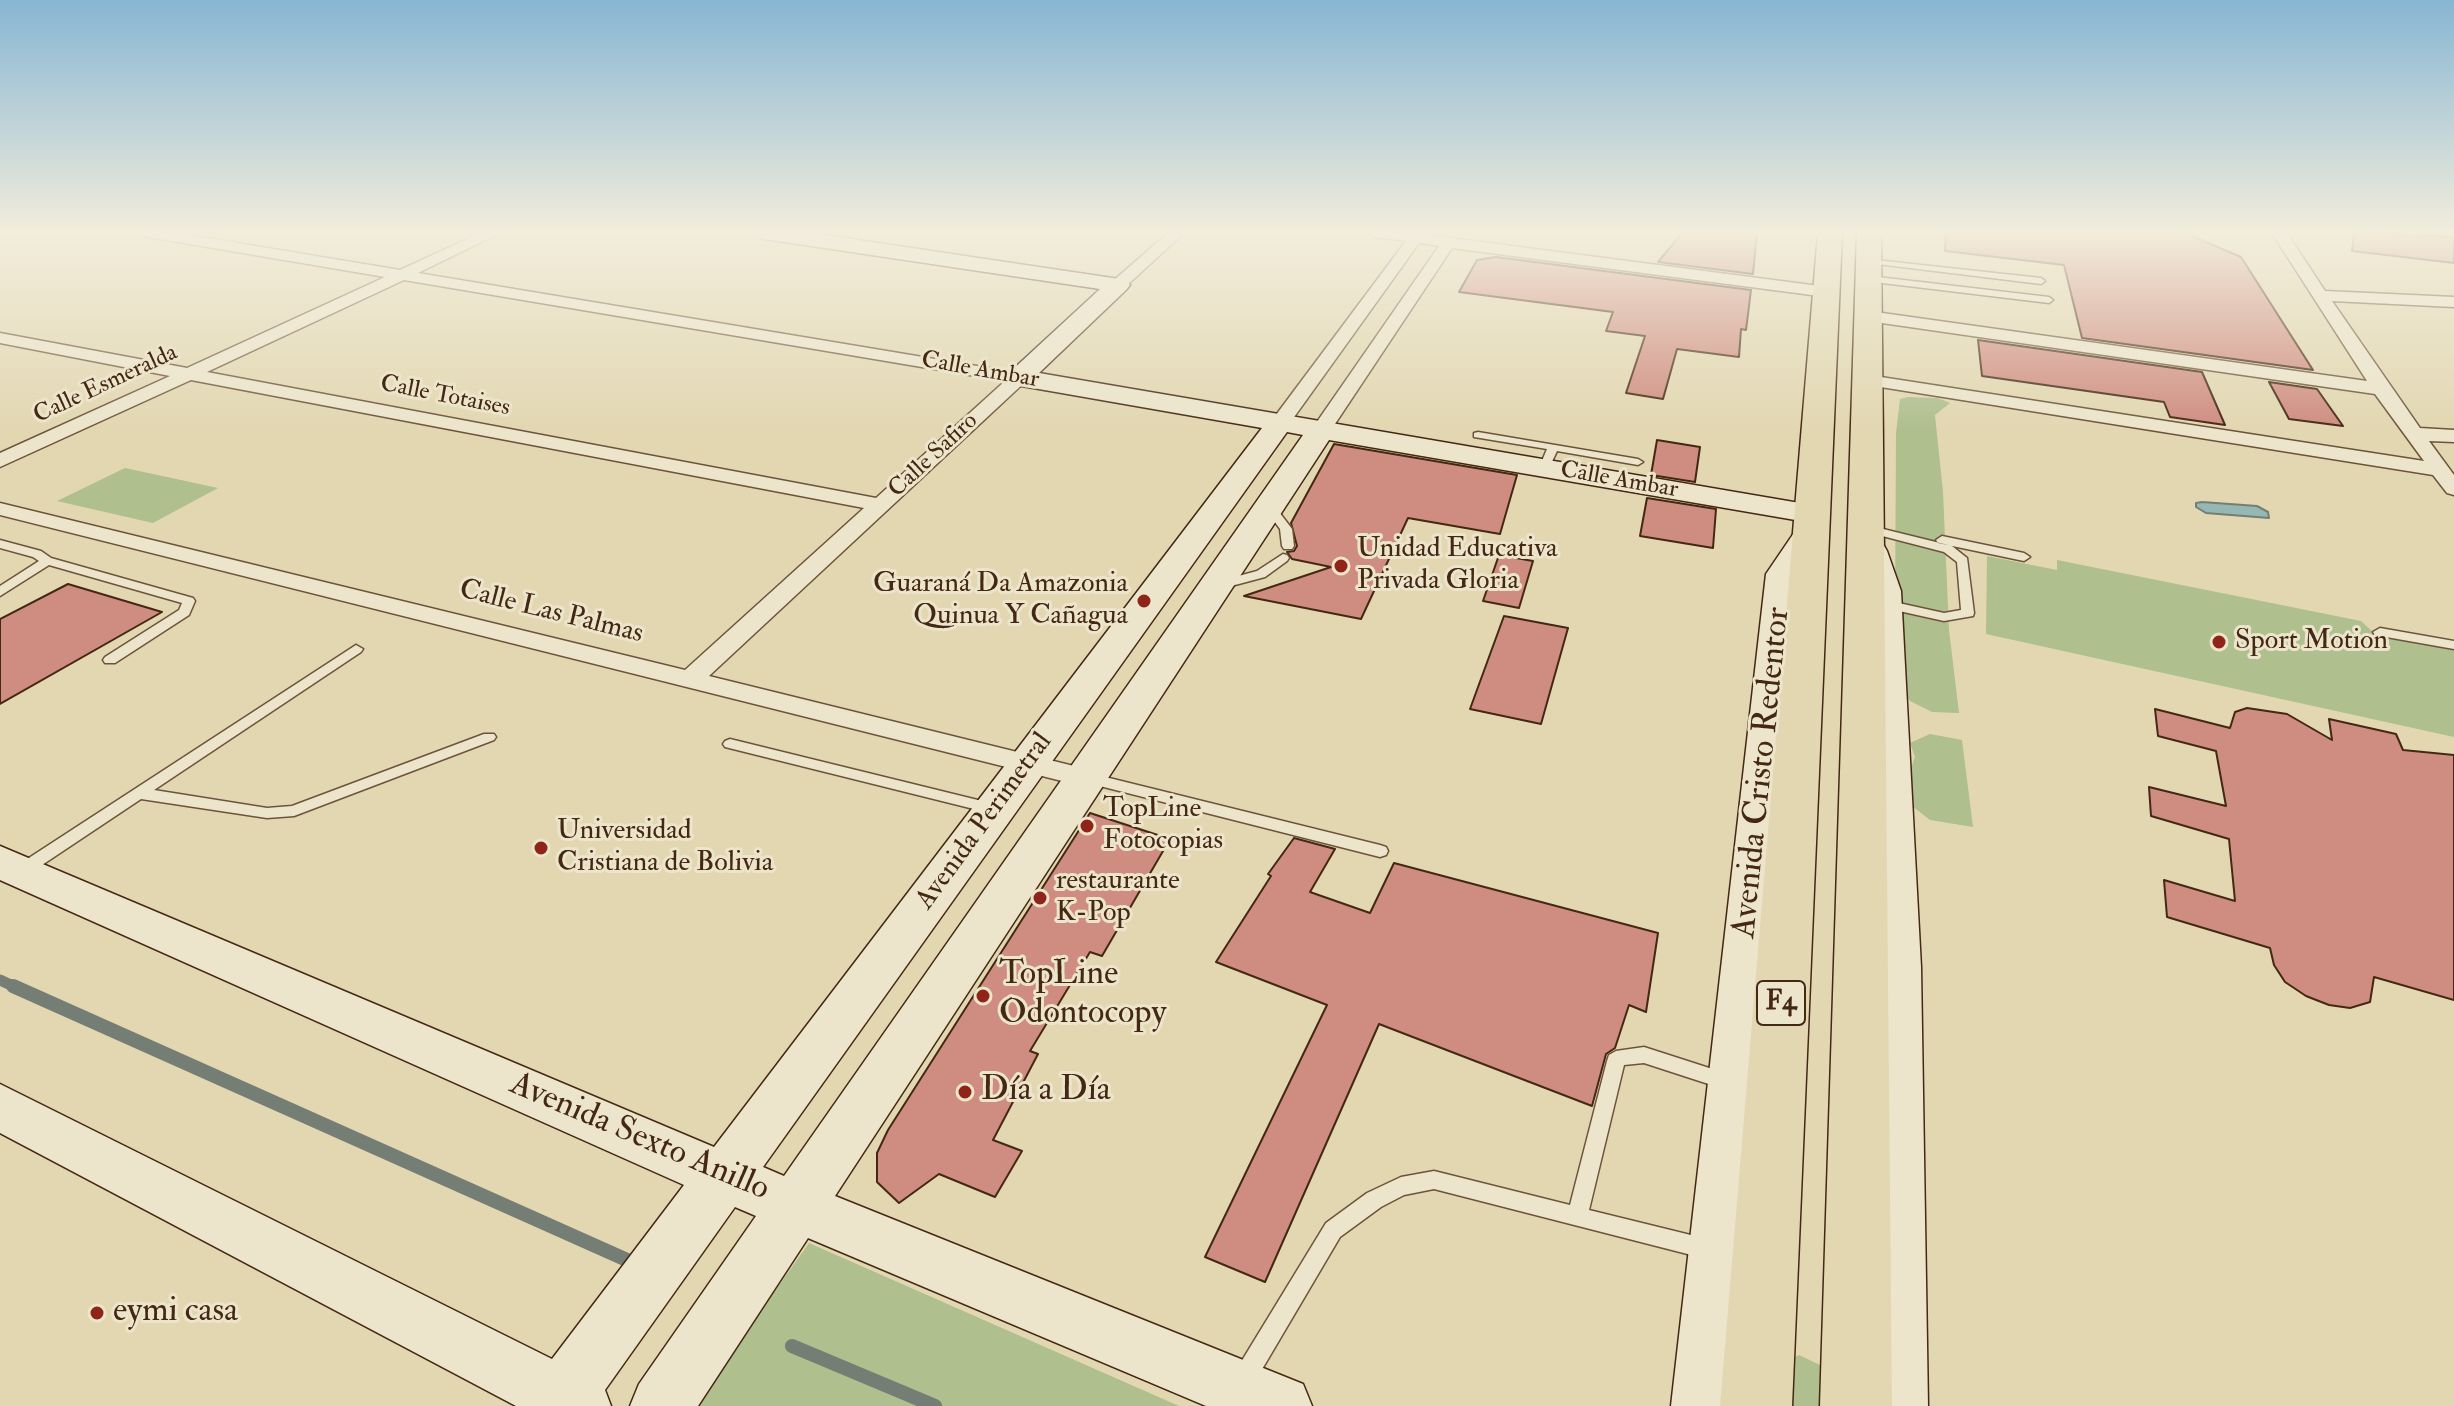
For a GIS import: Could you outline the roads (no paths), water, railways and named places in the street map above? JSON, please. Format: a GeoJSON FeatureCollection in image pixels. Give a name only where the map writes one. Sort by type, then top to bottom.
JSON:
{"type":"FeatureCollection","features":[{"type":"Feature","properties":{"kind":"highway","name":"Avenida Cristo Redentor"},"geometry":{"type":"LineString","coordinates":[[1711,1404],[1806,600],[1827,299]]}},
{"type":"Feature","properties":{"kind":"highway"},"geometry":{"type":"LineString","coordinates":[[1868,299],[1868,380],[1880,535]]}},
{"type":"Feature","properties":{"kind":"highway"},"geometry":{"type":"LineString","coordinates":[[1856,1406],[1875,607]]}},
{"type":"Feature","properties":{"kind":"street","name":"Calle Esmeralda"},"geometry":{"type":"LineString","coordinates":[[0,461],[350,299]]}},
{"type":"Feature","properties":{"kind":"street","name":"Calle Ambar"},"geometry":{"type":"LineString","coordinates":[[543,299],[1280,423],[1548,457],[1812,522]]}},
{"type":"Feature","properties":{"kind":"street","name":"Calle Safiro"},"geometry":{"type":"LineString","coordinates":[[692,678],[1104,299]]}},
{"type":"Feature","properties":{"kind":"street","name":"Avenida Perimetral"},"geometry":{"type":"LineString","coordinates":[[565,1403],[724,1177],[1371,299]]}},
{"type":"Feature","properties":{"kind":"street","name":"Avenida Perimetral"},"geometry":{"type":"LineString","coordinates":[[661,1406],[1410,299]]}},
{"type":"Feature","properties":{"kind":"street"},"geometry":{"type":"LineString","coordinates":[[2323,299],[2381,389],[2454,489]]}},
{"type":"Feature","properties":{"kind":"street"},"geometry":{"type":"LineString","coordinates":[[2379,299],[2454,302]]}},
{"type":"Feature","properties":{"kind":"street"},"geometry":{"type":"LineString","coordinates":[[1868,316],[2381,389]]}},
{"type":"Feature","properties":{"kind":"street","name":"Calle Totaises"},"geometry":{"type":"LineString","coordinates":[[0,338],[881,505]]}},
{"type":"Feature","properties":{"kind":"street"},"geometry":{"type":"LineString","coordinates":[[1868,380],[2440,470]]}},
{"type":"Feature","properties":{"kind":"street"},"geometry":{"type":"LineString","coordinates":[[2414,434],[2454,436]]}},
{"type":"Feature","properties":{"kind":"street","name":"Calle Las Palmas"},"geometry":{"type":"LineString","coordinates":[[0,509],[1086,778]]}},
{"type":"Feature","properties":{"kind":"street","name":"Avenida Cristo Redentor"},"geometry":{"type":"LineString","coordinates":[[1711,1404],[1715,1251],[1783,574],[1812,522]]}},
{"type":"Feature","properties":{"kind":"street"},"geometry":{"type":"LineString","coordinates":[[1880,535],[1884,591],[1875,607],[1897,967],[1897,1406]]}},
{"type":"Feature","properties":{"kind":"street","name":"Avenida Sexto Anillo"},"geometry":{"type":"LineString","coordinates":[[10,867],[724,1177],[1260,1397]]}},
{"type":"Feature","properties":{"kind":"street"},"geometry":{"type":"LineString","coordinates":[[0,1107],[565,1403]]}},
{"type":"Feature","properties":{"kind":"lane"},"geometry":{"type":"LineString","coordinates":[[2043,299],[2049,300]]}},
{"type":"Feature","properties":{"kind":"lane"},"geometry":{"type":"LineString","coordinates":[[1478,435],[1548,457],[1638,462]]}},
{"type":"Feature","properties":{"kind":"lane"},"geometry":{"type":"LineString","coordinates":[[1216,586],[1261,574],[1286,552],[1286,529],[1269,506]]}},
{"type":"Feature","properties":{"kind":"lane"},"geometry":{"type":"LineString","coordinates":[[1880,535],[1940,539],[2024,557]]}},
{"type":"Feature","properties":{"kind":"lane"},"geometry":{"type":"LineString","coordinates":[[1875,607],[1944,617],[1968,613],[1963,561],[1948,549],[1880,535]]}},
{"type":"Feature","properties":{"kind":"lane"},"geometry":{"type":"LineString","coordinates":[[0,544],[37,554],[47,561],[189,601],[184,612],[110,660]]}},
{"type":"Feature","properties":{"kind":"lane"},"geometry":{"type":"LineString","coordinates":[[0,592],[47,561]]}},
{"type":"Feature","properties":{"kind":"lane"},"geometry":{"type":"LineString","coordinates":[[2380,632],[2454,645]]}},
{"type":"Feature","properties":{"kind":"lane"},"geometry":{"type":"LineString","coordinates":[[10,867],[139,793],[356,649]]}},
{"type":"Feature","properties":{"kind":"lane"},"geometry":{"type":"LineString","coordinates":[[139,793],[267,813],[294,811],[489,737]]}},
{"type":"Feature","properties":{"kind":"lane"},"geometry":{"type":"LineString","coordinates":[[730,744],[995,809]]}},
{"type":"Feature","properties":{"kind":"lane"},"geometry":{"type":"LineString","coordinates":[[1086,778],[1380,851]]}},
{"type":"Feature","properties":{"kind":"lane"},"geometry":{"type":"LineString","coordinates":[[1578,1214],[1616,1061],[1623,1056],[1644,1055],[1733,1084]]}},
{"type":"Feature","properties":{"kind":"lane"},"geometry":{"type":"LineString","coordinates":[[1260,1397],[1333,1230],[1374,1200],[1401,1186],[1434,1180],[1715,1251]]}},
{"type":"Feature","properties":{"kind":"water"},"geometry":{"type":"Polygon","coordinates":[[[2196,503],[2257,506],[2268,512],[2269,518],[2206,513],[2196,507],[2196,503]]]}},
{"type":"Feature","properties":{"kind":"waterway"},"geometry":{"type":"LineString","coordinates":[[0,980],[17,988]]}},
{"type":"Feature","properties":{"kind":"waterway"},"geometry":{"type":"LineString","coordinates":[[13,986],[627,1260]]}},
{"type":"Feature","properties":{"kind":"waterway"},"geometry":{"type":"LineString","coordinates":[[792,1346],[935,1406]]}},
{"type":"Feature","properties":{"kind":"place","name":"Unidad Educativa Privada Gloria"},"geometry":{"type":"Point","coordinates":[1341,566]}},
{"type":"Feature","properties":{"kind":"place","name":"Guaraná Da Amazonia Quinua Y Cañagua"},"geometry":{"type":"Point","coordinates":[1144,601]}},
{"type":"Feature","properties":{"kind":"place","name":"Sport Motion"},"geometry":{"type":"Point","coordinates":[2219,642]}},
{"type":"Feature","properties":{"kind":"place","name":"TopLine Fotocopias"},"geometry":{"type":"Point","coordinates":[1087,826]}},
{"type":"Feature","properties":{"kind":"place","name":"Universidad Cristiana de Bolivia"},"geometry":{"type":"Point","coordinates":[541,848]}},
{"type":"Feature","properties":{"kind":"place","name":"restaurante K-Pop"},"geometry":{"type":"Point","coordinates":[1040,898]}},
{"type":"Feature","properties":{"kind":"place","name":"TopLine Odontocopy"},"geometry":{"type":"Point","coordinates":[983,996]}},
{"type":"Feature","properties":{"kind":"place","name":"Día a Día"},"geometry":{"type":"Point","coordinates":[965,1092]}},
{"type":"Feature","properties":{"kind":"place","name":"eymi casa"},"geometry":{"type":"Point","coordinates":[97,1313]}}]}
